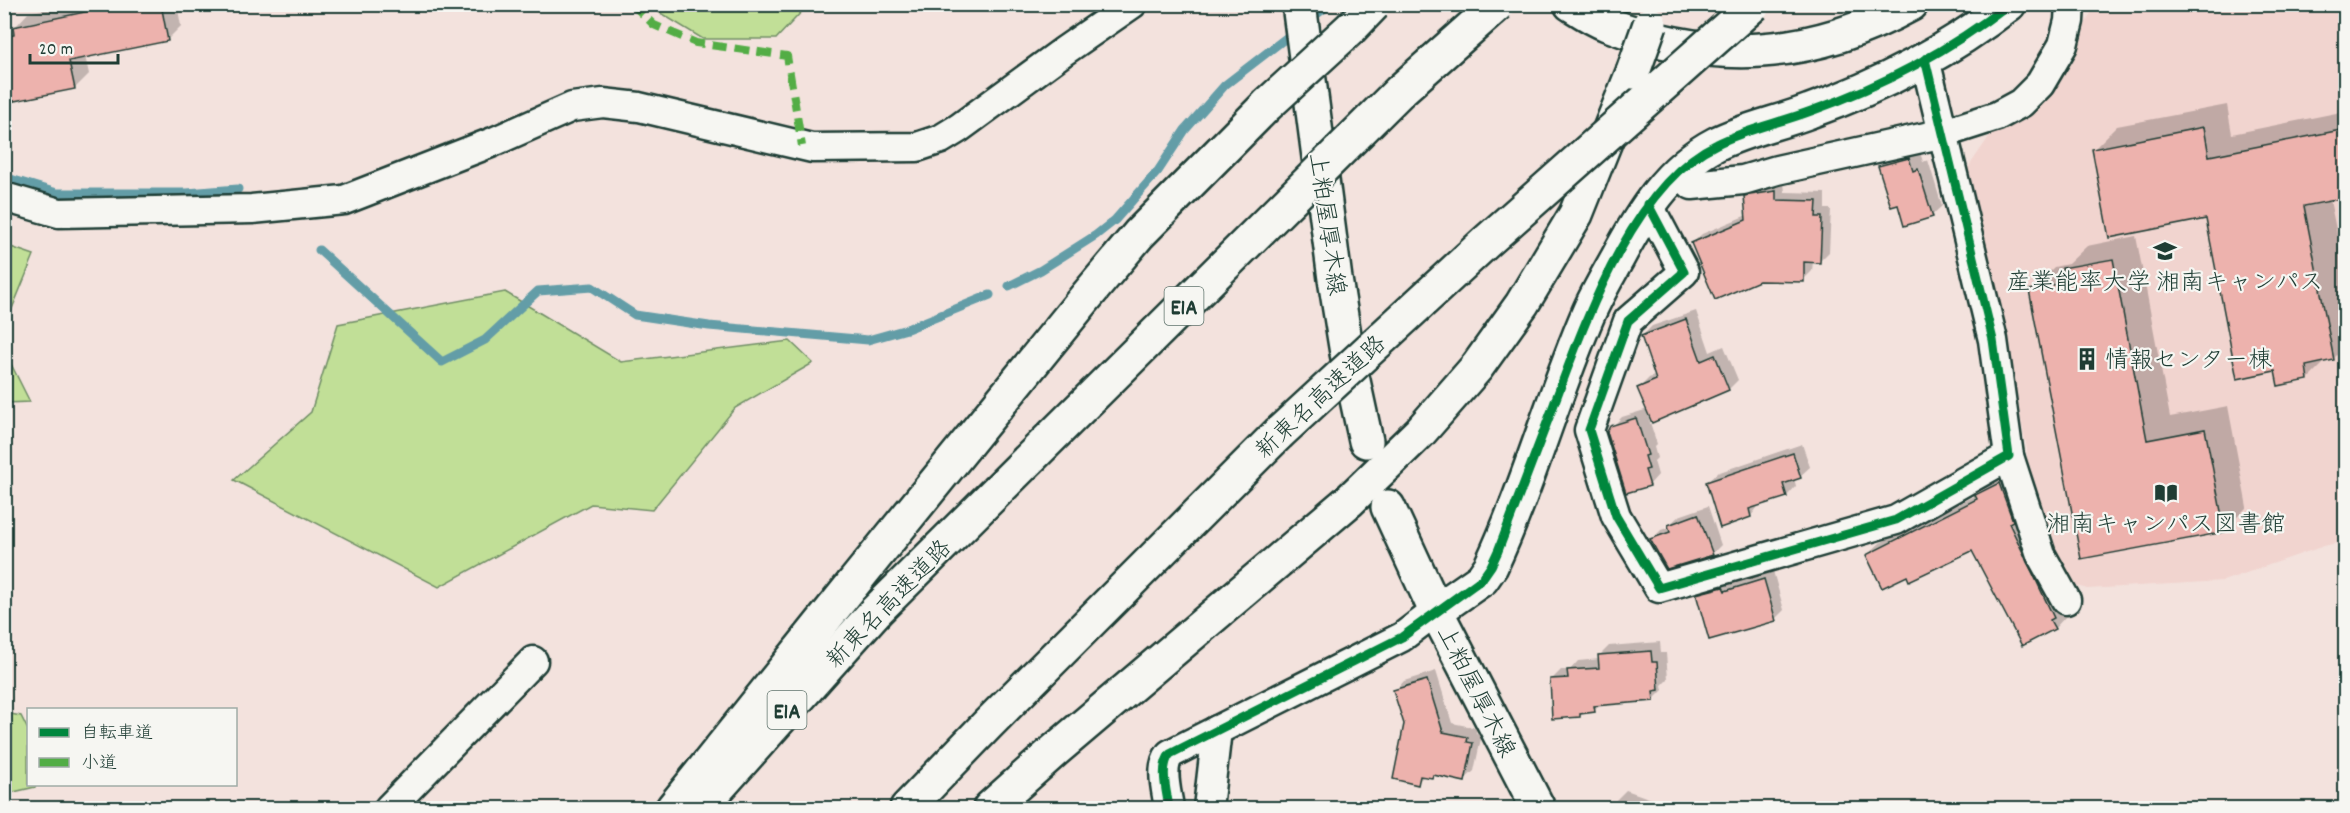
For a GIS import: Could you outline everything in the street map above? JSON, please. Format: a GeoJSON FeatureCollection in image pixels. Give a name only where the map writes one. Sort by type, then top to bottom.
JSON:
{"type":"FeatureCollection","features":[{"type":"Feature","properties":{"kind":"main road","name":"上粕屋厚木線"},"geometry":{"type":"LineString","coordinates":[[1299,4],[1342,322],[1366,441]]}},
{"type":"Feature","properties":{"kind":"main road"},"geometry":{"type":"LineString","coordinates":[[672,808],[1139,234],[1250,121],[1374,4]]}},
{"type":"Feature","properties":{"kind":"main road","name":"新東名高速道路"},"geometry":{"type":"LineString","coordinates":[[700,808],[875,612],[1400,91],[1498,4]]}},
{"type":"Feature","properties":{"kind":"main road"},"geometry":{"type":"LineString","coordinates":[[1571,4],[1606,24],[1626,30],[1678,45],[1729,51],[1782,49],[1836,38],[1883,20],[1911,4]]}},
{"type":"Feature","properties":{"kind":"main road","name":"新東名高速道路"},"geometry":{"type":"LineString","coordinates":[[907,808],[1278,434],[1485,243],[1754,4]]}},
{"type":"Feature","properties":{"kind":"main road"},"geometry":{"type":"LineString","coordinates":[[1436,611],[1482,579],[1491,566],[1589,311],[1648,204],[1678,172],[1715,145],[1752,129],[1809,112],[1866,90],[1978,28],[2009,4]]}},
{"type":"Feature","properties":{"kind":"main road"},"geometry":{"type":"LineString","coordinates":[[990,808],[1080,728],[1349,501],[1420,432],[1477,367],[1522,304],[1576,214],[1633,72],[1653,14]]}},
{"type":"Feature","properties":{"kind":"main road","name":"上粕屋厚木線"},"geometry":{"type":"LineString","coordinates":[[1388,507],[1436,611],[1538,808]]}},
{"type":"Feature","properties":{"kind":"street"},"geometry":{"type":"LineString","coordinates":[[4,198],[59,213],[252,209],[344,200],[494,142],[572,107],[603,103],[639,107],[812,148],[917,147],[941,139],[959,129],[1132,4]]}},
{"type":"Feature","properties":{"kind":"street"},"geometry":{"type":"LineString","coordinates":[[1678,172],[1692,185],[1743,180],[1777,170],[1944,133],[1997,116],[2021,103],[2040,84],[2063,45],[2069,21],[2070,4]]}},
{"type":"Feature","properties":{"kind":"street"},"geometry":{"type":"LineString","coordinates":[[1925,59],[1993,340],[2009,456],[2042,555],[2066,600]]}},
{"type":"Feature","properties":{"kind":"street"},"geometry":{"type":"LineString","coordinates":[[1648,204],[1684,272],[1628,321],[1589,430],[1616,516],[1659,588],[1896,520],[2009,456]]}},
{"type":"Feature","properties":{"kind":"street"},"geometry":{"type":"LineString","coordinates":[[1168,808],[1165,760],[1176,750],[1402,637],[1436,611]]}},
{"type":"Feature","properties":{"kind":"street"},"geometry":{"type":"LineString","coordinates":[[389,808],[533,661]]}},
{"type":"Feature","properties":{"kind":"street"},"geometry":{"type":"LineString","coordinates":[[1208,808],[1217,729]]}},
{"type":"Feature","properties":{"kind":"shaded area","name":"産業能率大学 湘南キャンパス"},"geometry":{"type":"Polygon","coordinates":[[[2091,5],[2345,5],[2345,541],[2223,581],[2087,589],[2069,583],[2057,569],[2027,479],[2027,449],[2002,329],[1965,172],[1993,131],[2020,120],[2048,97],[2091,13],[2091,5]]]}},
{"type":"Feature","properties":{"kind":"green space"},"geometry":{"type":"Polygon","coordinates":[[[808,4],[776,39],[703,39],[647,5],[808,4]]]}},
{"type":"Feature","properties":{"kind":"green space"},"geometry":{"type":"Polygon","coordinates":[[[5,245],[34,255],[5,326],[5,245]]]}},
{"type":"Feature","properties":{"kind":"green space"},"geometry":{"type":"Polygon","coordinates":[[[505,292],[621,362],[790,341],[813,363],[735,408],[652,510],[591,504],[439,587],[234,480],[311,412],[338,324],[505,292]]]}},
{"type":"Feature","properties":{"kind":"green space"},"geometry":{"type":"Polygon","coordinates":[[[5,326],[6,354],[30,402],[5,403],[5,326]]]}},
{"type":"Feature","properties":{"kind":"green space"},"geometry":{"type":"Polygon","coordinates":[[[5,713],[21,716],[27,728],[27,786],[36,786],[5,794],[5,713]]]}},
{"type":"Feature","properties":{"kind":"building"},"geometry":{"type":"Polygon","coordinates":[[[123,4],[161,4],[168,41],[69,61],[75,89],[4,103],[4,37],[14,35],[13,27],[123,4]]]}},
{"type":"Feature","properties":{"kind":"building"},"geometry":{"type":"Polygon","coordinates":[[[2204,127],[2209,156],[2346,129],[2346,198],[2304,206],[2334,360],[2306,366],[2308,380],[2278,386],[2275,371],[2237,379],[2206,219],[2109,238],[2092,149],[2204,127]]]}},
{"type":"Feature","properties":{"kind":"building"},"geometry":{"type":"Polygon","coordinates":[[[1909,158],[1913,171],[1918,169],[1933,217],[1904,226],[1898,205],[1891,207],[1878,166],[1909,158]]]}},
{"type":"Feature","properties":{"kind":"building"},"geometry":{"type":"Polygon","coordinates":[[[1776,191],[1776,200],[1817,201],[1816,217],[1822,217],[1820,263],[1804,262],[1804,282],[1759,281],[1715,300],[1691,243],[1746,220],[1744,196],[1776,191]]]}},
{"type":"Feature","properties":{"kind":"building","name":"情報センター棟"},"geometry":{"type":"Polygon","coordinates":[[[2113,259],[2147,440],[2205,429],[2225,532],[2081,559],[2029,290],[2064,283],[2062,268],[2113,259]]]}},
{"type":"Feature","properties":{"kind":"building"},"geometry":{"type":"Polygon","coordinates":[[[1686,319],[1701,361],[1715,355],[1729,390],[1652,423],[1637,388],[1656,380],[1641,336],[1686,319]]]}},
{"type":"Feature","properties":{"kind":"building"},"geometry":{"type":"Polygon","coordinates":[[[1636,418],[1648,455],[1645,456],[1649,469],[1645,470],[1650,486],[1626,493],[1607,432],[1610,426],[1636,418]]]}},
{"type":"Feature","properties":{"kind":"building"},"geometry":{"type":"Polygon","coordinates":[[[1793,453],[1801,478],[1783,484],[1787,497],[1749,509],[1751,517],[1720,528],[1706,482],[1793,453]]]}},
{"type":"Feature","properties":{"kind":"building"},"geometry":{"type":"Polygon","coordinates":[[[1999,483],[2013,521],[2009,523],[2054,618],[2050,620],[2055,629],[2022,646],[1972,551],[1909,581],[1907,576],[1882,588],[1866,555],[1977,499],[1975,495],[1999,483]]]}},
{"type":"Feature","properties":{"kind":"building"},"geometry":{"type":"Polygon","coordinates":[[[1698,514],[1713,555],[1667,569],[1650,539],[1670,532],[1668,525],[1698,514]]]}},
{"type":"Feature","properties":{"kind":"building"},"geometry":{"type":"Polygon","coordinates":[[[1764,579],[1776,621],[1709,640],[1696,594],[1723,587],[1725,591],[1764,579]]]}},
{"type":"Feature","properties":{"kind":"building"},"geometry":{"type":"Polygon","coordinates":[[[1651,651],[1652,662],[1657,662],[1659,690],[1653,691],[1654,701],[1594,706],[1595,712],[1580,714],[1580,717],[1552,719],[1550,679],[1568,678],[1567,670],[1599,668],[1598,655],[1651,651]]]}},
{"type":"Feature","properties":{"kind":"building"},"geometry":{"type":"Polygon","coordinates":[[[1427,680],[1443,732],[1468,737],[1467,742],[1473,743],[1465,782],[1433,775],[1432,778],[1420,776],[1418,785],[1393,779],[1404,724],[1393,690],[1427,680]]]}},
{"type":"Feature","properties":{"kind":"waterway"},"geometry":{"type":"LineString","coordinates":[[1308,21],[1330,4]]}},
{"type":"Feature","properties":{"kind":"waterway"},"geometry":{"type":"LineString","coordinates":[[1009,286],[1041,270],[1115,220],[1158,171],[1185,130],[1225,85],[1295,31]]}},
{"type":"Feature","properties":{"kind":"waterway"},"geometry":{"type":"LineString","coordinates":[[4,177],[57,193],[187,193],[238,189]]}},
{"type":"Feature","properties":{"kind":"waterway"},"geometry":{"type":"LineString","coordinates":[[319,250],[442,362],[485,340],[538,291],[592,287],[635,315],[709,326],[868,340],[907,329],[990,295]]}},
{"type":"Feature","properties":{"kind":"marked path"},"geometry":{"type":"LineString","coordinates":[[632,4],[654,25],[696,43],[787,56],[802,146]]}},
{"type":"Feature","properties":{"kind":"cycle path"},"geometry":{"type":"LineString","coordinates":[[1169,808],[1164,773],[1170,754],[1402,637],[1482,579],[1498,551],[1596,298],[1636,223],[1660,190],[1687,163],[1728,139],[1837,101],[1889,78],[1963,37],[2009,4]]}},
{"type":"Feature","properties":{"kind":"cycle path"},"geometry":{"type":"LineString","coordinates":[[1648,204],[1684,272],[1628,321],[1589,430],[1616,516],[1659,588],[1896,520],[2009,456],[1993,340],[1925,59]]}},
{"type":"Feature","properties":{"kind":"place","name":"産業能率大学 湘南キャンパス"},"geometry":{"type":"Point","coordinates":[2165,251]}},
{"type":"Feature","properties":{"kind":"place","name":"情報センター棟"},"geometry":{"type":"Point","coordinates":[2087,359]}},
{"type":"Feature","properties":{"kind":"place","name":"湘南キャンパス図書館"},"geometry":{"type":"Point","coordinates":[2166,493]}}]}
